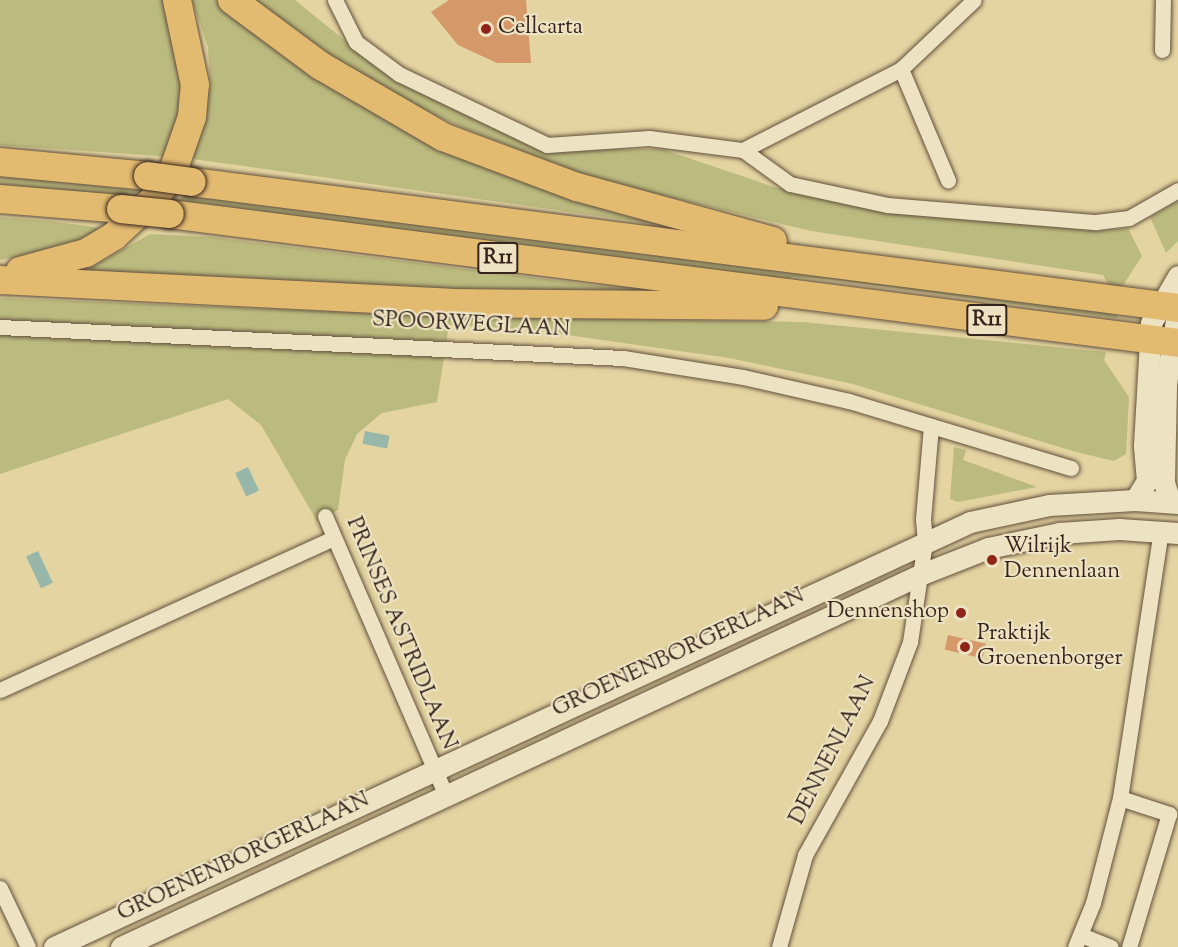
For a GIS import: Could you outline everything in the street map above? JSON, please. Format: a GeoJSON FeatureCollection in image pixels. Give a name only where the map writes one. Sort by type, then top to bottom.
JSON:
{"type":"FeatureCollection","features":[{"type":"Feature","properties":{"kind":"highway"},"geometry":{"type":"LineString","coordinates":[[0,273],[54,264],[87,252],[129,225],[172,174],[192,117],[195,85],[177,0]]}},
{"type":"Feature","properties":{"kind":"highway"},"geometry":{"type":"LineString","coordinates":[[232,0],[321,66],[443,137],[577,188],[756,235],[831,262]]}},
{"type":"Feature","properties":{"kind":"highway","name":"R11"},"geometry":{"type":"LineString","coordinates":[[0,162],[148,176],[1173,307]]}},
{"type":"Feature","properties":{"kind":"highway","name":"R11"},"geometry":{"type":"LineString","coordinates":[[0,200],[170,214],[1165,342]]}},
{"type":"Feature","properties":{"kind":"highway"},"geometry":{"type":"LineString","coordinates":[[0,280],[450,303],[701,307],[825,299]]}},
{"type":"Feature","properties":{"kind":"street"},"geometry":{"type":"LineString","coordinates":[[335,0],[356,42],[399,74],[547,145],[649,138],[743,150],[790,184],[887,205],[1096,222],[1130,218],[1178,190]]}},
{"type":"Feature","properties":{"kind":"street"},"geometry":{"type":"LineString","coordinates":[[743,150],[901,69],[974,0]]}},
{"type":"Feature","properties":{"kind":"street"},"geometry":{"type":"LineString","coordinates":[[1162,50],[1163,0]]}},
{"type":"Feature","properties":{"kind":"street"},"geometry":{"type":"LineString","coordinates":[[901,69],[948,180]]}},
{"type":"Feature","properties":{"kind":"street"},"geometry":{"type":"LineString","coordinates":[[1135,500],[1147,481],[1165,342],[1178,276]]}},
{"type":"Feature","properties":{"kind":"street","name":"SPOORWEGLAAN"},"geometry":{"type":"LineString","coordinates":[[0,327],[622,358],[743,377],[931,426],[1071,468]]}},
{"type":"Feature","properties":{"kind":"street"},"geometry":{"type":"LineString","coordinates":[[1165,342],[1163,466],[1174,502]]}},
{"type":"Feature","properties":{"kind":"street"},"geometry":{"type":"LineString","coordinates":[[922,574],[926,542],[923,519],[931,426]]}},
{"type":"Feature","properties":{"kind":"street","name":"GROENENBORGERLAAN"},"geometry":{"type":"LineString","coordinates":[[54,947],[970,522],[1003,513],[1135,500],[1174,502]]}},
{"type":"Feature","properties":{"kind":"street","name":"PRINSES ASTRIDLAAN"},"geometry":{"type":"LineString","coordinates":[[325,516],[434,769]]}},
{"type":"Feature","properties":{"kind":"street","name":"GROENENBORGERLAAN"},"geometry":{"type":"LineString","coordinates":[[121,947],[922,574],[988,548],[1059,532],[1169,532]]}},
{"type":"Feature","properties":{"kind":"street"},"geometry":{"type":"LineString","coordinates":[[1111,947],[1078,941],[1120,798],[1169,532]]}},
{"type":"Feature","properties":{"kind":"street"},"geometry":{"type":"LineString","coordinates":[[0,690],[333,538]]}},
{"type":"Feature","properties":{"kind":"street","name":"DENNENLAAN"},"geometry":{"type":"LineString","coordinates":[[779,947],[805,855],[880,721],[901,670],[922,574]]}},
{"type":"Feature","properties":{"kind":"street"},"geometry":{"type":"LineString","coordinates":[[434,769],[446,796]]}},
{"type":"Feature","properties":{"kind":"street"},"geometry":{"type":"LineString","coordinates":[[1120,798],[1169,814],[1129,947]]}},
{"type":"Feature","properties":{"kind":"street"},"geometry":{"type":"LineString","coordinates":[[0,888],[28,947]]}},
{"type":"Feature","properties":{"kind":"shaded area"},"geometry":{"type":"Polygon","coordinates":[[[0,0],[165,0],[186,66],[173,157],[0,145],[0,0]]]}},
{"type":"Feature","properties":{"kind":"shaded area"},"geometry":{"type":"Polygon","coordinates":[[[192,0],[216,0],[280,51],[670,226],[193,159],[210,86],[208,47],[192,0]]]}},
{"type":"Feature","properties":{"kind":"shaded area"},"geometry":{"type":"Polygon","coordinates":[[[251,0],[295,0],[359,52],[555,150],[662,149],[774,187],[892,213],[1101,231],[1128,228],[1142,256],[1120,290],[1111,289],[1103,275],[811,231],[594,179],[456,125],[372,85],[251,0]]]}},
{"type":"Feature","properties":{"kind":"shaded area"},"geometry":{"type":"Polygon","coordinates":[[[0,177],[137,190],[129,200],[0,188],[0,177]]]}},
{"type":"Feature","properties":{"kind":"shaded area"},"geometry":{"type":"Polygon","coordinates":[[[184,195],[1118,311],[1117,318],[829,279],[793,277],[780,282],[177,204],[184,195]]]}},
{"type":"Feature","properties":{"kind":"shaded area"},"geometry":{"type":"Polygon","coordinates":[[[1178,201],[1178,241],[1166,253],[1150,217],[1178,201]]]}},
{"type":"Feature","properties":{"kind":"shaded area"},"geometry":{"type":"Polygon","coordinates":[[[0,217],[101,228],[81,246],[0,260],[0,217]]]}},
{"type":"Feature","properties":{"kind":"shaded area"},"geometry":{"type":"Polygon","coordinates":[[[150,234],[211,237],[671,295],[393,290],[83,272],[150,234]]]}},
{"type":"Feature","properties":{"kind":"shaded area"},"geometry":{"type":"Polygon","coordinates":[[[0,298],[477,317],[803,322],[1106,352],[1104,360],[1129,397],[1126,454],[1114,461],[1076,452],[853,384],[729,358],[532,330],[449,325],[437,402],[382,413],[357,434],[345,460],[338,510],[317,521],[261,425],[228,399],[0,474],[0,298]]]}},
{"type":"Feature","properties":{"kind":"shaded area"},"geometry":{"type":"Polygon","coordinates":[[[365,431],[390,436],[387,449],[363,444],[365,431]]]}},
{"type":"Feature","properties":{"kind":"shaded area"},"geometry":{"type":"Polygon","coordinates":[[[954,447],[966,450],[963,460],[1037,487],[958,502],[950,499],[954,447]]]}},
{"type":"Feature","properties":{"kind":"shaded area"},"geometry":{"type":"Polygon","coordinates":[[[248,467],[259,491],[246,496],[235,473],[248,467]]]}},
{"type":"Feature","properties":{"kind":"shaded area"},"geometry":{"type":"Polygon","coordinates":[[[38,551],[53,583],[41,588],[26,556],[38,551]]]}},
{"type":"Feature","properties":{"kind":"building","name":"Cellcarta"},"geometry":{"type":"Polygon","coordinates":[[[449,0],[526,0],[531,63],[497,63],[458,45],[431,12],[449,0]]]}},
{"type":"Feature","properties":{"kind":"building","name":"Praktijk Groenenborger"},"geometry":{"type":"Polygon","coordinates":[[[948,635],[986,644],[983,658],[945,650],[948,635]]]}},
{"type":"Feature","properties":{"kind":"place","name":"Cellcarta"},"geometry":{"type":"Point","coordinates":[486,29]}},
{"type":"Feature","properties":{"kind":"place","name":"Wilrijk Dennenlaan"},"geometry":{"type":"Point","coordinates":[992,560]}},
{"type":"Feature","properties":{"kind":"place","name":"Dennenshop"},"geometry":{"type":"Point","coordinates":[961,613]}},
{"type":"Feature","properties":{"kind":"place","name":"Praktijk Groenenborger"},"geometry":{"type":"Point","coordinates":[965,647]}}]}
